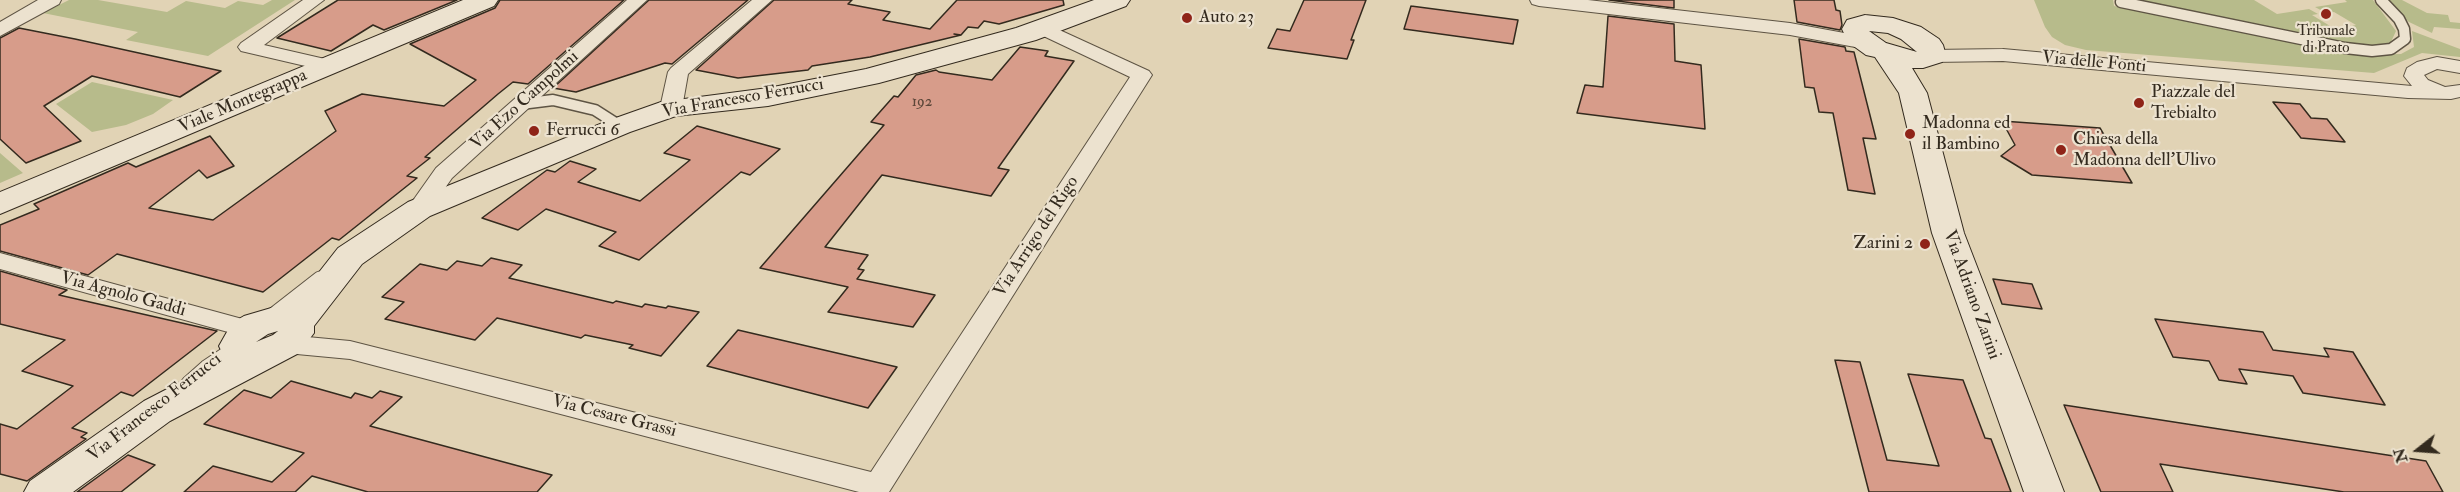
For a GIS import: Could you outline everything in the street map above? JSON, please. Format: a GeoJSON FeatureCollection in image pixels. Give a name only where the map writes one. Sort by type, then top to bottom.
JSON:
{"type":"FeatureCollection","features":[{"type":"Feature","properties":{"kind":"street"},"geometry":{"type":"LineString","coordinates":[[5,23],[52,0]]}},
{"type":"Feature","properties":{"kind":"street"},"geometry":{"type":"LineString","coordinates":[[315,0],[248,47],[331,66]]}},
{"type":"Feature","properties":{"kind":"street","name":"Viale Montegrappa"},"geometry":{"type":"LineString","coordinates":[[0,204],[485,0]]}},
{"type":"Feature","properties":{"kind":"street","name":"Via Ezo Campolmi"},"geometry":{"type":"LineString","coordinates":[[419,209],[444,173],[639,0]]}},
{"type":"Feature","properties":{"kind":"street"},"geometry":{"type":"LineString","coordinates":[[671,108],[678,72],[763,0]]}},
{"type":"Feature","properties":{"kind":"street","name":"Via Francesco Ferrucci"},"geometry":{"type":"LineString","coordinates":[[44,492],[157,411],[270,336],[350,256],[419,209],[620,126],[671,108],[768,97],[869,78],[1042,28],[1117,0]]}},
{"type":"Feature","properties":{"kind":"street"},"geometry":{"type":"LineString","coordinates":[[1539,0],[1790,29],[1864,30],[1911,60],[1925,51]]}},
{"type":"Feature","properties":{"kind":"street"},"geometry":{"type":"LineString","coordinates":[[1869,0],[1886,15],[1893,26],[1925,51]]}},
{"type":"Feature","properties":{"kind":"street"},"geometry":{"type":"LineString","coordinates":[[1864,30],[1872,23],[1893,26]]}},
{"type":"Feature","properties":{"kind":"street","name":"Via Arrigo del Rigo"},"geometry":{"type":"LineString","coordinates":[[876,488],[1142,75],[1042,28]]}},
{"type":"Feature","properties":{"kind":"street"},"geometry":{"type":"LineString","coordinates":[[1864,30],[1900,71],[1913,93]]}},
{"type":"Feature","properties":{"kind":"street"},"geometry":{"type":"LineString","coordinates":[[1913,93],[1921,76],[1925,51]]}},
{"type":"Feature","properties":{"kind":"street","name":"Via delle Fonti"},"geometry":{"type":"LineString","coordinates":[[1925,51],[2003,55],[2451,94]]}},
{"type":"Feature","properties":{"kind":"street","name":"Via delle Fonti"},"geometry":{"type":"LineString","coordinates":[[2364,87],[2414,72],[2430,64],[2457,66]]}},
{"type":"Feature","properties":{"kind":"street","name":"Via delle Fonti"},"geometry":{"type":"LineString","coordinates":[[2414,72],[2414,76],[2421,84],[2451,94]]}},
{"type":"Feature","properties":{"kind":"street","name":"Via Adriano Zarini"},"geometry":{"type":"LineString","coordinates":[[1913,93],[1947,233],[2044,492]]}},
{"type":"Feature","properties":{"kind":"street","name":"Via Agnolo Gaddi"},"geometry":{"type":"LineString","coordinates":[[0,261],[270,336]]}},
{"type":"Feature","properties":{"kind":"street","name":"Via Cesare Grassi"},"geometry":{"type":"LineString","coordinates":[[270,336],[350,350],[876,488]]}},
{"type":"Feature","properties":{"kind":"lane"},"geometry":{"type":"LineString","coordinates":[[2121,2],[2345,48],[2372,51],[2391,49],[2405,39],[2404,28],[2399,19],[2381,0]]}},
{"type":"Feature","properties":{"kind":"lane"},"geometry":{"type":"LineString","coordinates":[[521,104],[553,100],[595,110],[620,126]]}},
{"type":"Feature","properties":{"kind":"green space"},"geometry":{"type":"Polygon","coordinates":[[[69,0],[98,0],[167,12],[186,1],[225,8],[238,1],[263,5],[272,0],[295,0],[208,56],[126,40],[138,32],[43,13],[69,0]]]}},
{"type":"Feature","properties":{"kind":"green space"},"geometry":{"type":"Polygon","coordinates":[[[2034,0],[2113,0],[2114,6],[2361,55],[2401,54],[2414,47],[2412,31],[2460,49],[2460,57],[2422,53],[2374,73],[2086,50],[2065,45],[2052,37],[2045,27],[2034,0]]]}},
{"type":"Feature","properties":{"kind":"green space"},"geometry":{"type":"Polygon","coordinates":[[[2132,0],[2254,0],[2277,14],[2309,9],[2318,14],[2312,15],[2335,29],[2356,25],[2334,12],[2326,13],[2315,7],[2347,2],[2345,0],[2373,0],[2396,31],[2390,44],[2362,47],[2132,0]]]}},
{"type":"Feature","properties":{"kind":"green space"},"geometry":{"type":"Polygon","coordinates":[[[2389,0],[2402,0],[2427,13],[2448,15],[2450,22],[2460,23],[2460,29],[2434,27],[2432,33],[2409,22],[2396,11],[2389,0]]]}},
{"type":"Feature","properties":{"kind":"green space"},"geometry":{"type":"Polygon","coordinates":[[[92,82],[173,100],[153,114],[126,125],[92,132],[56,104],[92,82]]]}},
{"type":"Feature","properties":{"kind":"green space"},"geometry":{"type":"Polygon","coordinates":[[[0,153],[23,173],[0,183],[0,153]]]}},
{"type":"Feature","properties":{"kind":"building"},"geometry":{"type":"Polygon","coordinates":[[[338,0],[457,0],[384,30],[373,25],[331,51],[277,38],[338,0]]]}},
{"type":"Feature","properties":{"kind":"building"},"geometry":{"type":"Polygon","coordinates":[[[500,0],[624,0],[528,84],[513,82],[498,94],[425,157],[430,158],[407,176],[417,178],[339,240],[332,238],[263,292],[117,254],[88,275],[0,251],[0,225],[39,209],[34,204],[128,163],[136,167],[210,136],[234,166],[207,178],[199,170],[149,208],[213,220],[336,131],[325,111],[362,94],[444,106],[476,80],[410,44],[495,8],[500,0]]]}},
{"type":"Feature","properties":{"kind":"building"},"geometry":{"type":"Polygon","coordinates":[[[649,0],[748,0],[672,64],[665,63],[576,92],[553,88],[649,0]]]}},
{"type":"Feature","properties":{"kind":"building"},"geometry":{"type":"Polygon","coordinates":[[[774,0],[852,0],[848,4],[890,12],[883,20],[930,29],[957,0],[1063,0],[1064,5],[999,24],[984,21],[978,28],[968,27],[961,35],[870,57],[812,66],[808,70],[738,78],[696,70],[774,0]]]}},
{"type":"Feature","properties":{"kind":"building"},"geometry":{"type":"Polygon","coordinates":[[[1304,0],[1366,0],[1351,40],[1354,40],[1347,59],[1268,48],[1277,29],[1290,31],[1304,0]]]}},
{"type":"Feature","properties":{"kind":"building"},"geometry":{"type":"Polygon","coordinates":[[[1609,0],[1674,0],[1674,8],[1609,0]]]}},
{"type":"Feature","properties":{"kind":"building"},"geometry":{"type":"Polygon","coordinates":[[[1794,0],[1834,0],[1836,10],[1840,11],[1842,25],[1840,30],[1797,22],[1794,0]]]}},
{"type":"Feature","properties":{"kind":"building"},"geometry":{"type":"Polygon","coordinates":[[[1411,6],[1518,20],[1513,44],[1404,29],[1411,6]]]}},
{"type":"Feature","properties":{"kind":"building"},"geometry":{"type":"Polygon","coordinates":[[[1608,16],[1674,24],[1675,61],[1701,65],[1705,129],[1577,113],[1585,85],[1603,87],[1608,16]]]}},
{"type":"Feature","properties":{"kind":"building"},"geometry":{"type":"Polygon","coordinates":[[[19,28],[221,71],[180,97],[92,76],[44,106],[81,141],[26,163],[0,139],[0,38],[19,28]]]}},
{"type":"Feature","properties":{"kind":"building"},"geometry":{"type":"Polygon","coordinates":[[[1799,39],[1845,47],[1846,51],[1854,52],[1876,139],[1863,138],[1875,194],[1848,190],[1833,113],[1819,112],[1814,88],[1805,87],[1799,39]]]}},
{"type":"Feature","properties":{"kind":"building"},"geometry":{"type":"Polygon","coordinates":[[[1020,47],[1048,51],[1045,56],[1074,61],[998,168],[1009,170],[991,196],[882,175],[825,247],[868,255],[858,269],[864,270],[857,279],[935,295],[913,327],[828,312],[848,287],[760,268],[884,125],[871,122],[894,96],[898,97],[916,75],[936,70],[992,80],[1020,47]]]}},
{"type":"Feature","properties":{"kind":"building"},"geometry":{"type":"Polygon","coordinates":[[[2273,102],[2300,104],[2311,118],[2327,119],[2345,142],[2301,138],[2273,102]]]}},
{"type":"Feature","properties":{"kind":"building","name":"Chiesa della Madonna dell'Ulivo"},"geometry":{"type":"Polygon","coordinates":[[[2002,121],[2100,128],[2132,183],[2032,175],[2001,156],[2015,145],[2002,121]]]}},
{"type":"Feature","properties":{"kind":"building"},"geometry":{"type":"Polygon","coordinates":[[[697,126],[780,149],[750,175],[741,172],[639,260],[599,246],[616,232],[546,209],[518,230],[482,218],[547,170],[555,172],[570,161],[596,169],[578,182],[640,201],[690,160],[664,153],[697,126]]]}},
{"type":"Feature","properties":{"kind":"building"},"geometry":{"type":"Polygon","coordinates":[[[491,258],[522,265],[509,278],[613,303],[616,301],[642,307],[645,304],[666,308],[668,306],[699,312],[661,356],[629,348],[633,345],[585,335],[581,338],[497,318],[475,340],[385,319],[404,302],[382,297],[420,264],[447,270],[457,261],[482,266],[491,258]]]}},
{"type":"Feature","properties":{"kind":"building"},"geometry":{"type":"Polygon","coordinates":[[[0,271],[67,290],[59,295],[217,331],[133,396],[121,392],[72,428],[87,433],[81,437],[86,439],[27,481],[0,474],[0,424],[17,429],[73,386],[22,371],[65,340],[0,324],[0,271]]]}},
{"type":"Feature","properties":{"kind":"building"},"geometry":{"type":"Polygon","coordinates":[[[1993,279],[2032,284],[2042,309],[2002,304],[1993,279]]]}},
{"type":"Feature","properties":{"kind":"building"},"geometry":{"type":"Polygon","coordinates":[[[2155,319],[2263,332],[2273,350],[2329,357],[2324,348],[2353,352],[2385,405],[2303,393],[2293,376],[2239,369],[2247,384],[2219,380],[2209,361],[2173,357],[2155,319]]]}},
{"type":"Feature","properties":{"kind":"building"},"geometry":{"type":"Polygon","coordinates":[[[738,330],[897,367],[868,408],[707,366],[738,330]]]}},
{"type":"Feature","properties":{"kind":"building"},"geometry":{"type":"Polygon","coordinates":[[[1835,360],[1860,362],[1887,460],[1939,466],[1908,374],[1963,380],[1985,438],[1991,439],[2011,492],[1869,492],[1835,360]]]}},
{"type":"Feature","properties":{"kind":"building"},"geometry":{"type":"Polygon","coordinates":[[[291,381],[351,398],[355,393],[372,398],[380,391],[402,397],[370,426],[552,475],[537,492],[368,492],[312,476],[295,492],[184,492],[213,466],[272,482],[304,453],[204,424],[244,390],[271,398],[291,381]]]}},
{"type":"Feature","properties":{"kind":"building"},"geometry":{"type":"Polygon","coordinates":[[[2064,405],[2426,461],[2443,492],[2344,492],[2160,464],[2173,492],[2101,492],[2064,405]]]}},
{"type":"Feature","properties":{"kind":"building"},"geometry":{"type":"Polygon","coordinates":[[[128,455],[155,465],[121,492],[77,492],[128,455]]]}},
{"type":"Feature","properties":{"kind":"place","name":"Tribunale di Prato"},"geometry":{"type":"Point","coordinates":[2326,14]}},
{"type":"Feature","properties":{"kind":"place","name":"Auto 23"},"geometry":{"type":"Point","coordinates":[1187,18]}},
{"type":"Feature","properties":{"kind":"place","name":"Piazzale del Trebialto"},"geometry":{"type":"Point","coordinates":[2139,103]}},
{"type":"Feature","properties":{"kind":"place","name":"Ferrucci 6"},"geometry":{"type":"Point","coordinates":[534,131]}},
{"type":"Feature","properties":{"kind":"place","name":"Madonna ed il Bambino"},"geometry":{"type":"Point","coordinates":[1910,134]}},
{"type":"Feature","properties":{"kind":"place","name":"Chiesa della Madonna dell'Ulivo"},"geometry":{"type":"Point","coordinates":[2061,150]}},
{"type":"Feature","properties":{"kind":"place","name":"Zarini 2"},"geometry":{"type":"Point","coordinates":[1925,244]}}]}
